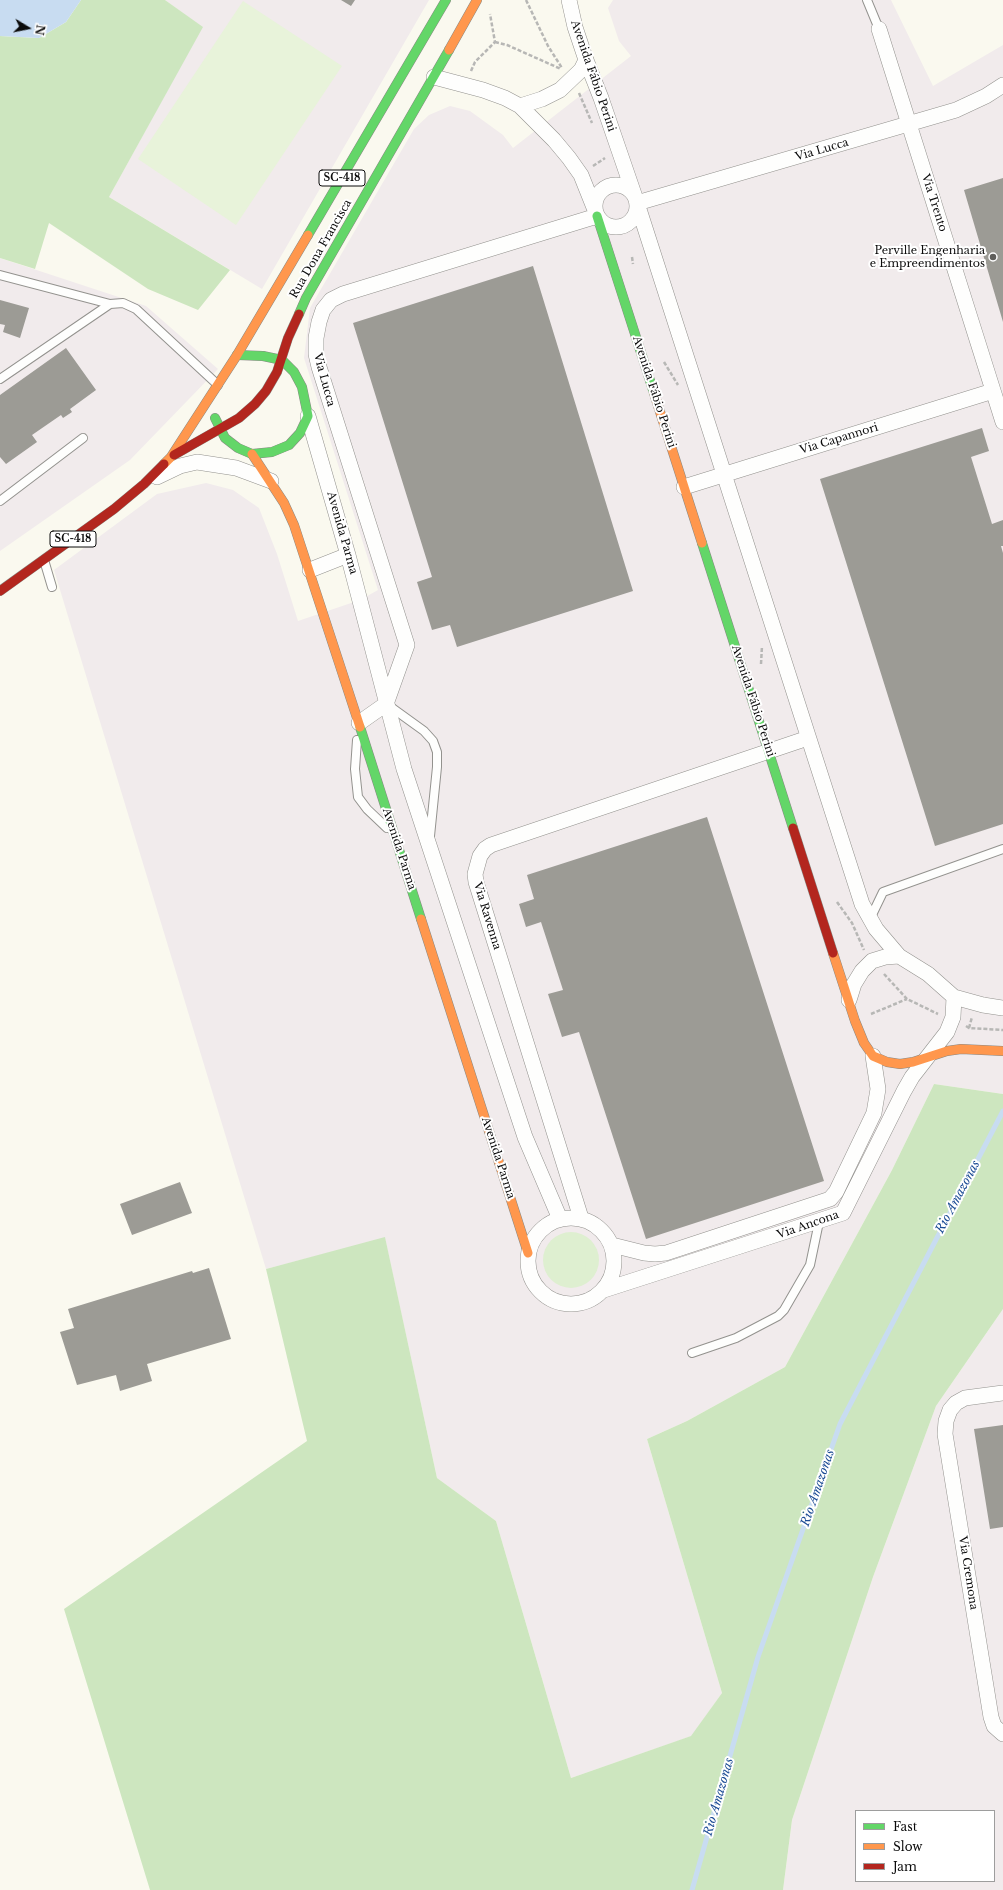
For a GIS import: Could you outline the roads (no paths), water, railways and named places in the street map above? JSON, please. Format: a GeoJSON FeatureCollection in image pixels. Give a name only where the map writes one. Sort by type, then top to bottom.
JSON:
{"type":"FeatureCollection","features":[{"type":"Feature","properties":{"kind":"street","name":"Rua Dona Francisca"},"geometry":{"type":"LineString","coordinates":[[0,591],[114,509],[144,484],[171,457],[237,355],[446,0]]}},
{"type":"Feature","properties":{"kind":"street","name":"Rua Dona Francisca"},"geometry":{"type":"LineString","coordinates":[[171,457],[239,418],[255,404],[270,384],[278,372],[288,338],[306,298],[477,0]]}},
{"type":"Feature","properties":{"kind":"street","name":"Avenida Fábio Perini"},"geometry":{"type":"LineString","coordinates":[[569,0],[575,27],[621,153],[862,904],[870,919],[899,956],[928,974],[954,997],[983,1005],[1003,1008]]}},
{"type":"Feature","properties":{"kind":"street","name":"Via Trento"},"geometry":{"type":"LineString","coordinates":[[879,29],[1003,422]]}},
{"type":"Feature","properties":{"kind":"street"},"geometry":{"type":"LineString","coordinates":[[520,106],[542,99],[560,90],[573,80],[581,70],[586,60]]}},
{"type":"Feature","properties":{"kind":"street","name":"Avenida Fábio Perini"},"geometry":{"type":"LineString","coordinates":[[434,77],[464,84],[505,98],[520,106],[554,140],[581,175],[596,213],[855,1021],[864,1043],[873,1056]]}},
{"type":"Feature","properties":{"kind":"street","name":"Via Lucca"},"geometry":{"type":"LineString","coordinates":[[636,200],[909,125],[971,104],[1003,85]]}},
{"type":"Feature","properties":{"kind":"street"},"geometry":{"type":"LineString","coordinates":[[612,186],[625,187],[636,200],[635,216],[631,222],[619,227],[606,225],[596,213],[597,197],[606,188],[612,186]]}},
{"type":"Feature","properties":{"kind":"street","name":"Via Lucca"},"geometry":{"type":"LineString","coordinates":[[386,704],[407,645],[319,367],[316,354],[316,338],[318,322],[323,310],[331,300],[343,294],[596,213]]}},
{"type":"Feature","properties":{"kind":"street"},"geometry":{"type":"LineString","coordinates":[[209,399],[220,430],[225,438],[238,448],[252,454],[272,452],[289,445],[300,433],[308,416],[302,388],[294,372],[282,360],[262,356],[237,355]]}},
{"type":"Feature","properties":{"kind":"street","name":"Via Capannori"},"geometry":{"type":"LineString","coordinates":[[684,487],[993,391]]}},
{"type":"Feature","properties":{"kind":"street","name":"Avenida Parma"},"geometry":{"type":"LineString","coordinates":[[308,416],[348,555],[404,769],[525,1137],[560,1219]]}},
{"type":"Feature","properties":{"kind":"street","name":"Avenida Parma"},"geometry":{"type":"LineString","coordinates":[[252,454],[271,482],[294,525],[310,570],[528,1253]]}},
{"type":"Feature","properties":{"kind":"street"},"geometry":{"type":"LineString","coordinates":[[144,484],[180,466],[197,462],[236,468],[271,482]]}},
{"type":"Feature","properties":{"kind":"street"},"geometry":{"type":"LineString","coordinates":[[310,570],[348,555]]}},
{"type":"Feature","properties":{"kind":"street"},"geometry":{"type":"LineString","coordinates":[[359,723],[386,704]]}},
{"type":"Feature","properties":{"kind":"street","name":"Via Ravenna"},"geometry":{"type":"LineString","coordinates":[[581,1218],[476,882],[475,874],[480,856],[485,849],[491,845],[808,738]]}},
{"type":"Feature","properties":{"kind":"street"},"geometry":{"type":"LineString","coordinates":[[849,1000],[854,984],[862,971],[872,961],[885,957],[899,956]]}},
{"type":"Feature","properties":{"kind":"street"},"geometry":{"type":"LineString","coordinates":[[927,1057],[947,1032],[953,1017],[954,997]]}},
{"type":"Feature","properties":{"kind":"street"},"geometry":{"type":"LineString","coordinates":[[873,1056],[887,1062],[900,1064],[961,1049],[1003,1051]]}},
{"type":"Feature","properties":{"kind":"street","name":"Via Ancona"},"geometry":{"type":"LineString","coordinates":[[612,1245],[644,1253],[666,1253],[830,1199],[836,1192],[874,1114],[878,1089],[873,1056]]}},
{"type":"Feature","properties":{"kind":"street","name":"Via Ancona"},"geometry":{"type":"LineString","coordinates":[[604,1290],[838,1216],[846,1209],[904,1091],[927,1057]]}},
{"type":"Feature","properties":{"kind":"street"},"geometry":{"type":"LineString","coordinates":[[581,1218],[594,1224],[605,1233],[612,1245],[614,1269],[604,1290],[594,1298],[582,1303],[570,1305],[557,1302],[546,1297],[537,1288],[531,1278],[528,1265],[528,1253],[532,1241],[539,1231],[549,1223],[560,1219],[581,1218]]}},
{"type":"Feature","properties":{"kind":"street","name":"Via Cremona"},"geometry":{"type":"LineString","coordinates":[[1002,1734],[994,1726],[991,1717],[946,1442],[946,1421],[950,1410],[956,1403],[965,1398],[1003,1393]]}},
{"type":"Feature","properties":{"kind":"lane"},"geometry":{"type":"LineString","coordinates":[[867,0],[879,29]]}},
{"type":"Feature","properties":{"kind":"lane"},"geometry":{"type":"LineString","coordinates":[[0,275],[110,304],[123,303],[136,309],[218,385]]}},
{"type":"Feature","properties":{"kind":"lane"},"geometry":{"type":"LineString","coordinates":[[0,379],[110,304]]}},
{"type":"Feature","properties":{"kind":"lane"},"geometry":{"type":"LineString","coordinates":[[0,501],[83,438]]}},
{"type":"Feature","properties":{"kind":"lane"},"geometry":{"type":"LineString","coordinates":[[44,559],[52,587]]}},
{"type":"Feature","properties":{"kind":"lane"},"geometry":{"type":"LineString","coordinates":[[386,704],[424,731],[433,741],[437,752],[438,767],[429,844]]}},
{"type":"Feature","properties":{"kind":"lane"},"geometry":{"type":"LineString","coordinates":[[359,723],[355,769],[358,797],[367,809],[395,835]]}},
{"type":"Feature","properties":{"kind":"lane"},"geometry":{"type":"LineString","coordinates":[[870,919],[884,892],[1003,849]]}},
{"type":"Feature","properties":{"kind":"lane"},"geometry":{"type":"LineString","coordinates":[[692,1353],[736,1338],[778,1316],[784,1310],[810,1265],[819,1222]]}},
{"type":"Feature","properties":{"kind":"water"},"geometry":{"type":"Polygon","coordinates":[[[0,0],[81,0],[66,22],[39,38],[0,36],[0,0]]]}},
{"type":"Feature","properties":{"kind":"waterway","name":"Rio Amazonas"},"geometry":{"type":"LineString","coordinates":[[692,1890],[758,1657],[840,1424],[1003,1111]]}},
{"type":"Feature","properties":{"kind":"place","name":"Perville Engenharia e Empreendimentos"},"geometry":{"type":"Point","coordinates":[993,257]}}]}
